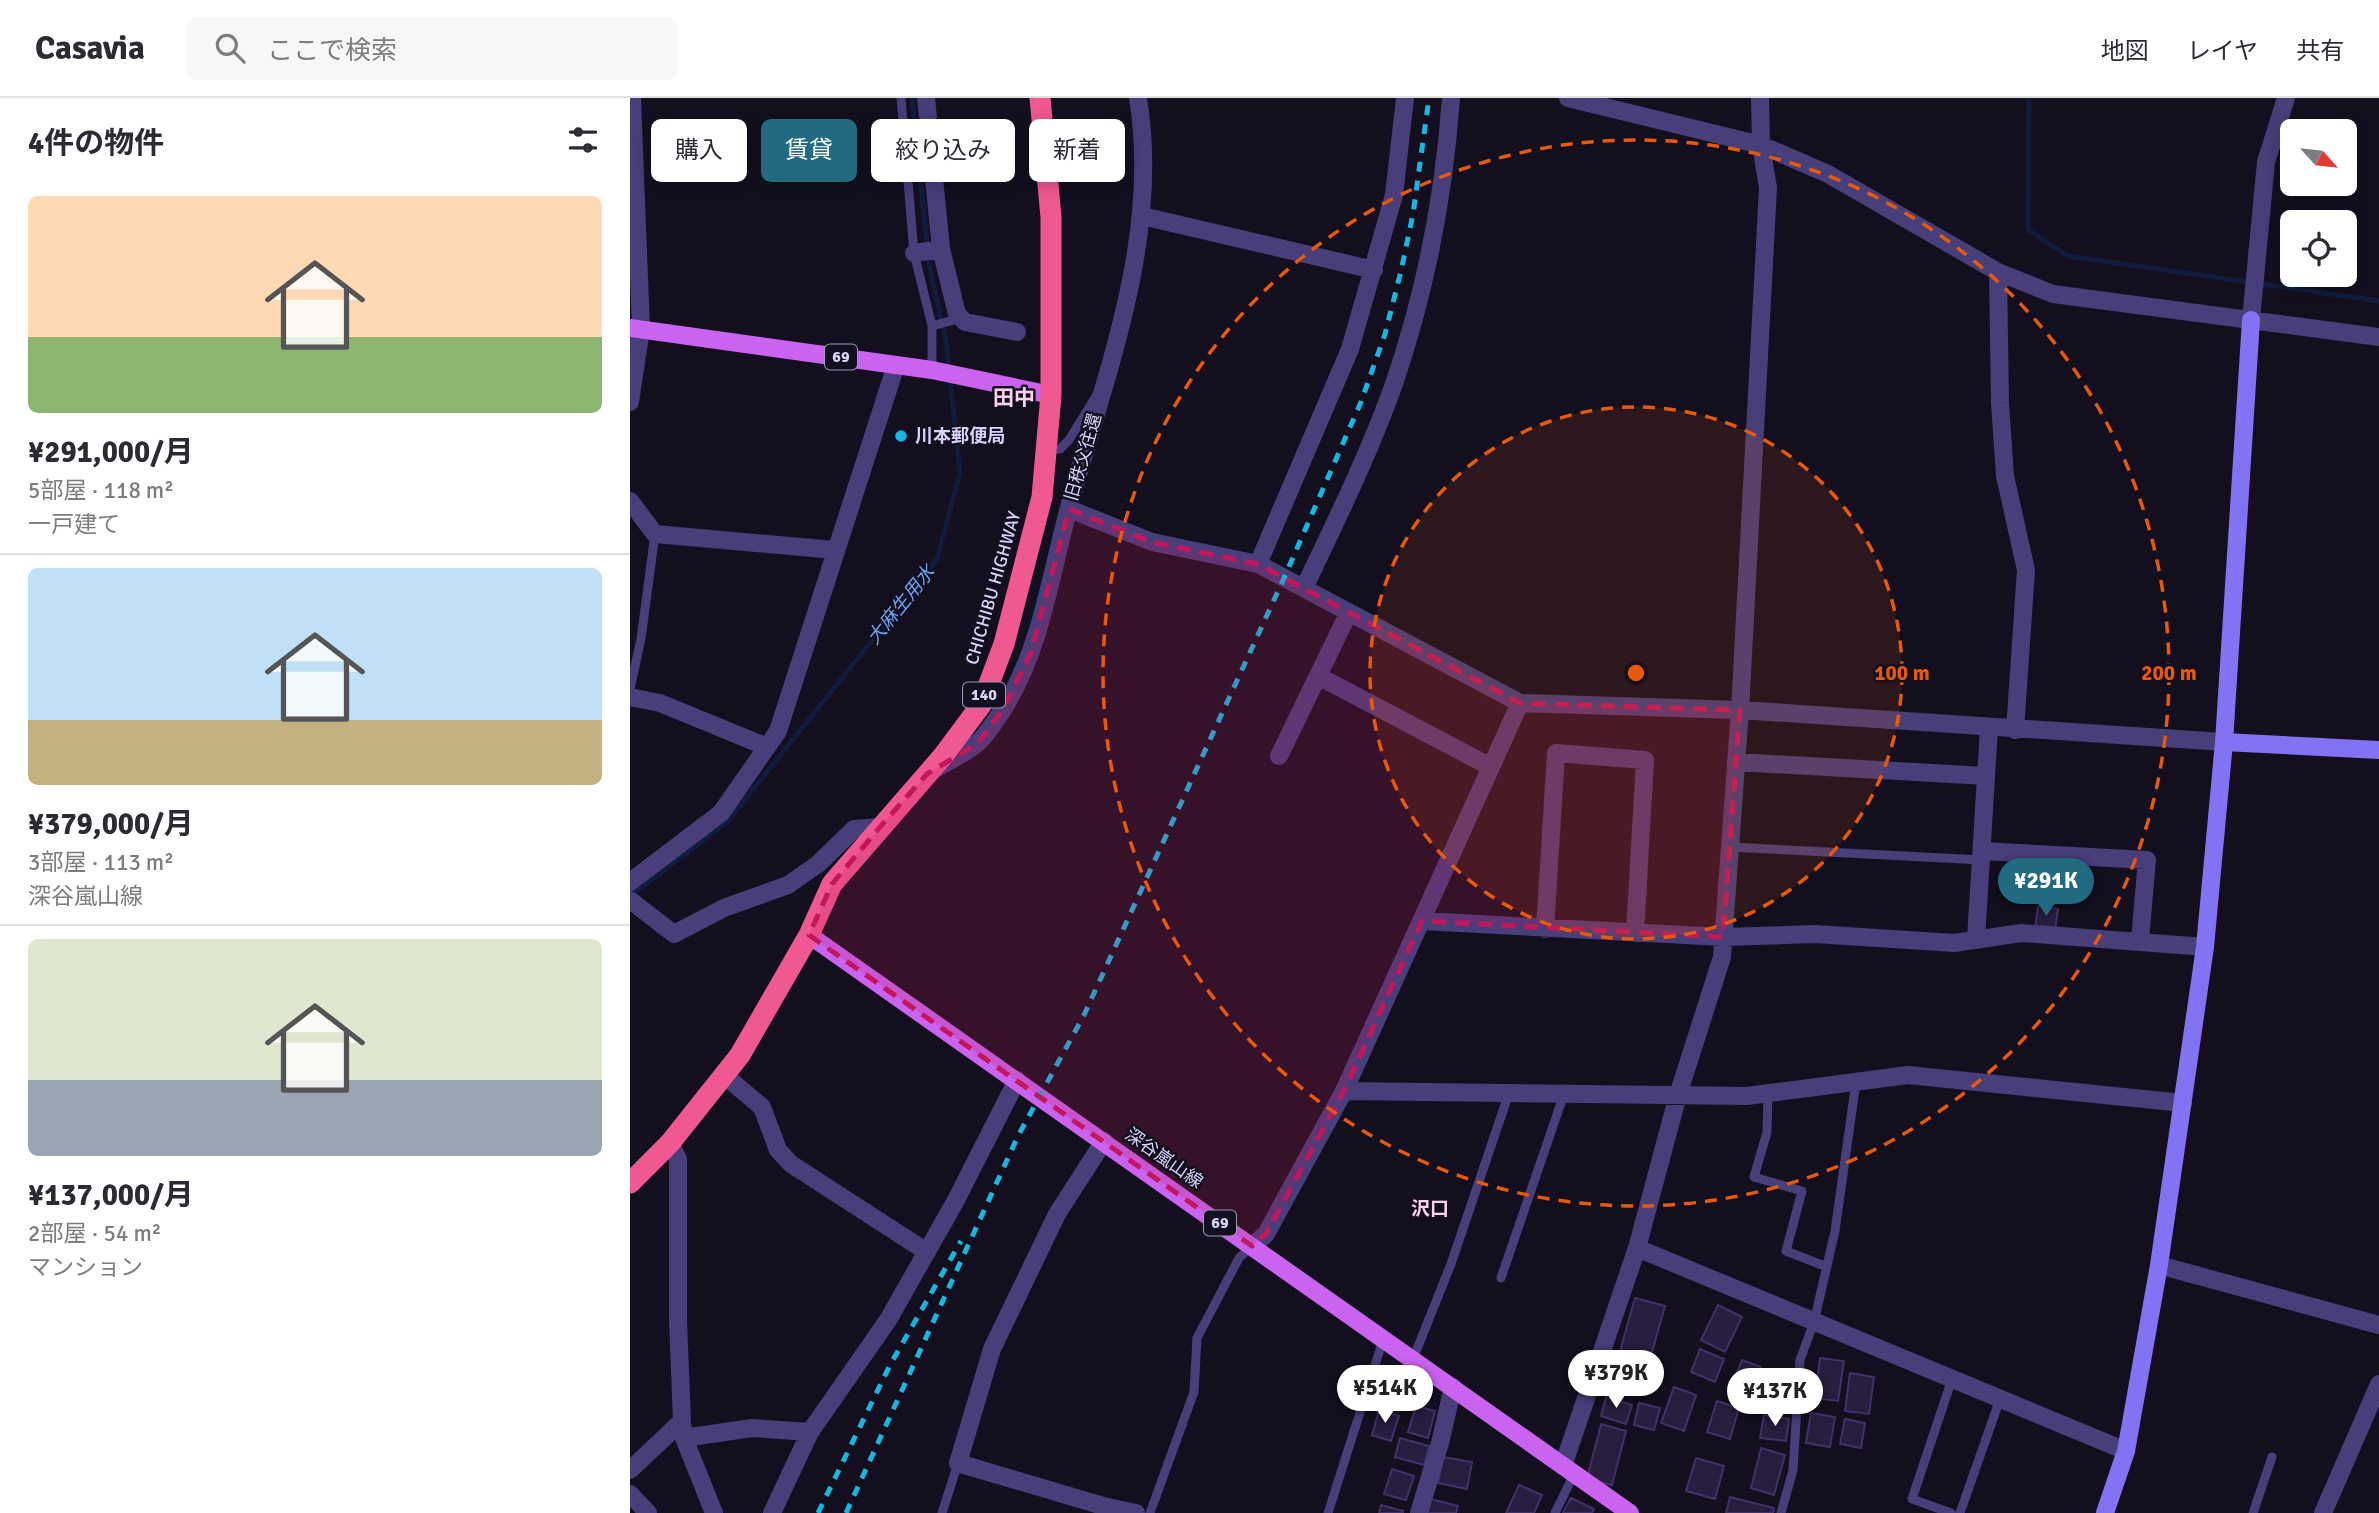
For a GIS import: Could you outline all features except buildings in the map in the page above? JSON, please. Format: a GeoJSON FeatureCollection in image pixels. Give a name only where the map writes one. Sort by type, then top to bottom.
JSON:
{"type":"FeatureCollection","features":[{"type":"Feature","properties":{"kind":"highway","name":"CHICHIBU HIGHWAY"},"geometry":{"type":"LineString","coordinates":[[630,1183],[670,1143],[740,1055],[809,935],[832,884],[927,774],[981,705],[1004,644],[1042,497],[1048,450],[1051,395],[1051,217],[1040,98]]}},
{"type":"Feature","properties":{"kind":"main road","name":"69"},"geometry":{"type":"LineString","coordinates":[[636,328],[932,370],[1051,395]]}},
{"type":"Feature","properties":{"kind":"main road","name":"深谷嵐山線"},"geometry":{"type":"LineString","coordinates":[[809,935],[1630,1513]]}},
{"type":"Feature","properties":{"kind":"street"},"geometry":{"type":"LineString","coordinates":[[630,402],[636,328],[632,98]]}},
{"type":"Feature","properties":{"kind":"street"},"geometry":{"type":"LineString","coordinates":[[926,98],[927,251],[957,314],[956,319],[1017,332]]}},
{"type":"Feature","properties":{"kind":"street","name":"旧秩父往還"},"geometry":{"type":"LineString","coordinates":[[927,774],[978,743],[1003,709],[1031,652],[1132,285],[1142,216],[1141,121],[1138,98]]}},
{"type":"Feature","properties":{"kind":"street"},"geometry":{"type":"LineString","coordinates":[[1258,564],[1350,349],[1394,195],[1405,98]]}},
{"type":"Feature","properties":{"kind":"street"},"geometry":{"type":"LineString","coordinates":[[1304,588],[1348,496],[1393,385],[1417,306],[1444,184],[1451,98]]}},
{"type":"Feature","properties":{"kind":"street"},"geometry":{"type":"LineString","coordinates":[[1568,98],[1761,145],[1828,174],[1998,272],[2053,294],[2379,337]]}},
{"type":"Feature","properties":{"kind":"street"},"geometry":{"type":"LineString","coordinates":[[1568,1470],[1637,1248],[1678,1095],[1722,957],[1740,710],[1768,188],[1761,145],[1760,98]]}},
{"type":"Feature","properties":{"kind":"street"},"geometry":{"type":"LineString","coordinates":[[2105,1513],[2126,1451],[2159,1265],[2205,947],[2224,742],[2251,320],[2266,162],[2286,98]]}},
{"type":"Feature","properties":{"kind":"street"},"geometry":{"type":"LineString","coordinates":[[1142,216],[1374,270]]}},
{"type":"Feature","properties":{"kind":"street"},"geometry":{"type":"LineString","coordinates":[[1998,272],[2000,403],[2005,476],[2026,570],[2015,730]]}},
{"type":"Feature","properties":{"kind":"street"},"geometry":{"type":"LineString","coordinates":[[630,882],[721,813],[778,731],[896,365]]}},
{"type":"Feature","properties":{"kind":"street"},"geometry":{"type":"LineString","coordinates":[[630,501],[655,534],[835,550]]}},
{"type":"Feature","properties":{"kind":"street"},"geometry":{"type":"LineString","coordinates":[[1069,509],[1152,542],[1258,564],[1520,703],[1740,710],[2015,730],[2379,750]]}},
{"type":"Feature","properties":{"kind":"street"},"geometry":{"type":"LineString","coordinates":[[1279,756],[1349,612]]}},
{"type":"Feature","properties":{"kind":"street"},"geometry":{"type":"LineString","coordinates":[[1318,676],[1491,767]]}},
{"type":"Feature","properties":{"kind":"street"},"geometry":{"type":"LineString","coordinates":[[630,697],[660,703],[766,747]]}},
{"type":"Feature","properties":{"kind":"street"},"geometry":{"type":"LineString","coordinates":[[1252,1246],[1266,1234],[1344,1091],[1520,703]]}},
{"type":"Feature","properties":{"kind":"street"},"geometry":{"type":"LineString","coordinates":[[1976,939],[1989,728]]}},
{"type":"Feature","properties":{"kind":"street"},"geometry":{"type":"LineString","coordinates":[[1545,929],[1556,753],[1645,760],[1635,933]]}},
{"type":"Feature","properties":{"kind":"street"},"geometry":{"type":"LineString","coordinates":[[1736,762],[1986,776]]}},
{"type":"Feature","properties":{"kind":"street"},"geometry":{"type":"LineString","coordinates":[[634,903],[674,934],[724,908],[788,886],[818,864],[853,829],[880,827]]}},
{"type":"Feature","properties":{"kind":"street"},"geometry":{"type":"LineString","coordinates":[[1982,855],[2147,859],[2140,940]]}},
{"type":"Feature","properties":{"kind":"street"},"geometry":{"type":"LineString","coordinates":[[1422,921],[1723,937],[1816,934],[1954,943],[2021,933],[2205,947]]}},
{"type":"Feature","properties":{"kind":"street"},"geometry":{"type":"LineString","coordinates":[[724,1075],[762,1107],[778,1150],[792,1164],[926,1252]]}},
{"type":"Feature","properties":{"kind":"street"},"geometry":{"type":"LineString","coordinates":[[1344,1091],[1747,1096],[1908,1075],[2183,1103]]}},
{"type":"Feature","properties":{"kind":"street"},"geometry":{"type":"LineString","coordinates":[[772,1513],[810,1433],[888,1320],[955,1202],[1017,1080]]}},
{"type":"Feature","properties":{"kind":"street"},"geometry":{"type":"LineString","coordinates":[[1104,1141],[1057,1214],[992,1349],[958,1463],[1101,1509],[1136,1513]]}},
{"type":"Feature","properties":{"kind":"street"},"geometry":{"type":"LineString","coordinates":[[670,1143],[678,1159],[678,1320],[683,1429],[714,1513]]}},
{"type":"Feature","properties":{"kind":"street"},"geometry":{"type":"LineString","coordinates":[[1637,1248],[2126,1451]]}},
{"type":"Feature","properties":{"kind":"street"},"geometry":{"type":"LineString","coordinates":[[2159,1265],[2379,1325]]}},
{"type":"Feature","properties":{"kind":"street"},"geometry":{"type":"LineString","coordinates":[[2323,1513],[2379,1384]]}},
{"type":"Feature","properties":{"kind":"street"},"geometry":{"type":"LineString","coordinates":[[1419,1513],[1453,1387]]}},
{"type":"Feature","properties":{"kind":"street"},"geometry":{"type":"LineString","coordinates":[[630,1470],[683,1429],[752,1428],[810,1433]]}},
{"type":"Feature","properties":{"kind":"street"},"geometry":{"type":"LineString","coordinates":[[630,1496],[648,1513]]}},
{"type":"Feature","properties":{"kind":"lane"},"geometry":{"type":"LineString","coordinates":[[901,98],[927,251],[935,325],[932,370]]}},
{"type":"Feature","properties":{"kind":"lane"},"geometry":{"type":"LineString","coordinates":[[935,325],[956,319]]}},
{"type":"Feature","properties":{"kind":"lane"},"geometry":{"type":"LineString","coordinates":[[1048,450],[1060,449],[1069,440],[1103,386]]}},
{"type":"Feature","properties":{"kind":"lane"},"geometry":{"type":"LineString","coordinates":[[630,689],[641,639],[655,534]]}},
{"type":"Feature","properties":{"kind":"lane"},"geometry":{"type":"LineString","coordinates":[[1730,847],[1982,855]]}},
{"type":"Feature","properties":{"kind":"lane"},"geometry":{"type":"LineString","coordinates":[[1781,1513],[1793,1470],[1800,1360],[1814,1322],[1835,1231],[1856,1082]]}},
{"type":"Feature","properties":{"kind":"lane"},"geometry":{"type":"LineString","coordinates":[[1413,1359],[1451,1264],[1509,1093]]}},
{"type":"Feature","properties":{"kind":"lane"},"geometry":{"type":"LineString","coordinates":[[1502,1278],[1564,1094]]}},
{"type":"Feature","properties":{"kind":"lane"},"geometry":{"type":"LineString","coordinates":[[1768,1094],[1767,1132],[1754,1177],[1802,1191],[1786,1251],[1827,1268]]}},
{"type":"Feature","properties":{"kind":"lane"},"geometry":{"type":"LineString","coordinates":[[1150,1513],[1195,1392],[1197,1338],[1239,1258],[1252,1246]]}},
{"type":"Feature","properties":{"kind":"lane"},"geometry":{"type":"LineString","coordinates":[[1328,1513],[1384,1338]]}},
{"type":"Feature","properties":{"kind":"lane"},"geometry":{"type":"LineString","coordinates":[[1951,1513],[1912,1499],[1952,1379]]}},
{"type":"Feature","properties":{"kind":"lane"},"geometry":{"type":"LineString","coordinates":[[1960,1513],[2000,1399]]}},
{"type":"Feature","properties":{"kind":"lane"},"geometry":{"type":"LineString","coordinates":[[2253,1513],[2272,1457]]}},
{"type":"Feature","properties":{"kind":"lane"},"geometry":{"type":"LineString","coordinates":[[942,1513],[958,1463]]}},
{"type":"Feature","properties":{"kind":"lane"},"geometry":{"type":"LineString","coordinates":[[1555,1513],[1568,1470]]}},
{"type":"Feature","properties":{"kind":"highlighted area"},"geometry":{"type":"Polygon","coordinates":[[[1069,509],[1152,542],[1258,564],[1520,703],[1740,710],[1723,937],[1422,921],[1344,1091],[1266,1234],[1252,1246],[809,935],[832,884],[880,827],[927,774],[978,743],[1003,709],[1031,652],[1069,509]]]}},
{"type":"Feature","properties":{"kind":"waterway","name":"大麻生用水"},"geometry":{"type":"LineString","coordinates":[[912,98],[929,264],[946,341],[949,368]]}},
{"type":"Feature","properties":{"kind":"waterway"},"geometry":{"type":"LineString","coordinates":[[2029,98],[2028,230],[2068,256],[2379,301]]}},
{"type":"Feature","properties":{"kind":"waterway","name":"大麻生用水"},"geometry":{"type":"LineString","coordinates":[[630,896],[727,822],[937,559],[960,472],[950,378]]}},
{"type":"Feature","properties":{"kind":"railway"},"geometry":{"type":"LineString","coordinates":[[846,1513],[1018,1136],[1084,1015],[1284,578],[1361,402],[1385,334],[1401,271],[1413,214],[1429,98]]}},
{"type":"Feature","properties":{"kind":"railway"},"geometry":{"type":"LineString","coordinates":[[818,1513],[890,1365],[961,1241]]}},
{"type":"Feature","properties":{"kind":"place","name":"川本郵便局"},"geometry":{"type":"Point","coordinates":[901,436]}},
{"type":"Feature","properties":{"kind":"district","name":"田中"},"geometry":{"type":"Point","coordinates":[1014,398]}},
{"type":"Feature","properties":{"kind":"district","name":"沢口"},"geometry":{"type":"Point","coordinates":[1430,1209]}}]}
